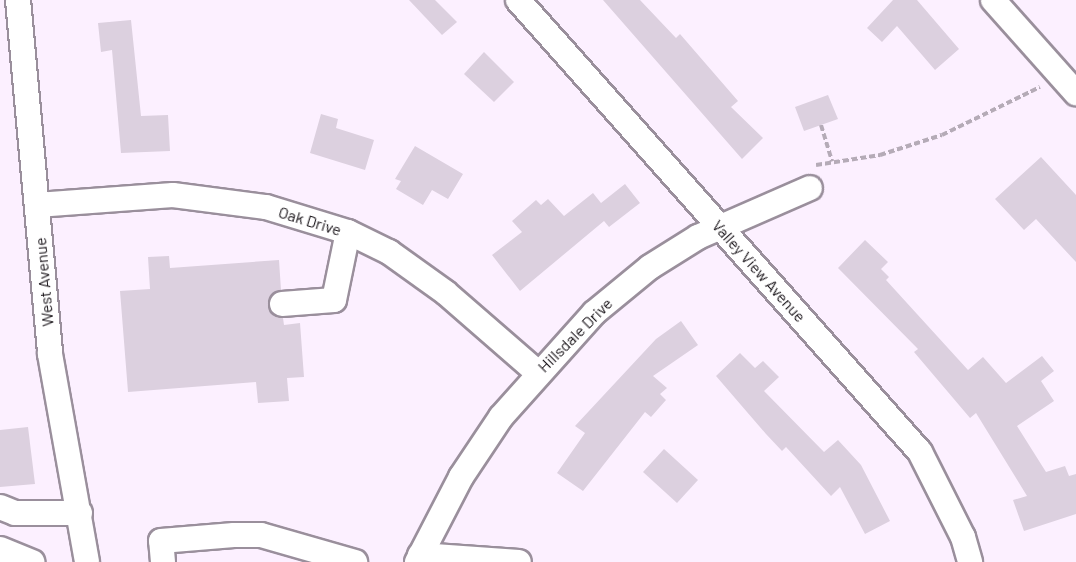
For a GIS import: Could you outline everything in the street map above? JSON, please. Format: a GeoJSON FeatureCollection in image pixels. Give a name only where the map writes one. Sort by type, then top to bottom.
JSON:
{"type":"FeatureCollection","features":[{"type":"Feature","properties":{"kind":"street","name":"West Avenue"},"geometry":{"type":"LineString","coordinates":[[18,0],[50,354],[87,562]]}},
{"type":"Feature","properties":{"kind":"street","name":"Valley View Avenue"},"geometry":{"type":"LineString","coordinates":[[518,0],[920,452],[963,537],[970,562]]}},
{"type":"Feature","properties":{"kind":"street"},"geometry":{"type":"LineString","coordinates":[[993,0],[1076,93]]}},
{"type":"Feature","properties":{"kind":"street","name":"Hillsdale Drive"},"geometry":{"type":"LineString","coordinates":[[418,558],[461,477],[537,372],[594,313],[650,267],[810,177]]}},
{"type":"Feature","properties":{"kind":"street","name":"Oak Drive"},"geometry":{"type":"LineString","coordinates":[[37,205],[173,195],[202,197],[266,207],[348,232],[389,252],[446,293],[537,372]]}},
{"type":"Feature","properties":{"kind":"street"},"geometry":{"type":"LineString","coordinates":[[282,304],[334,300],[348,232]]}},
{"type":"Feature","properties":{"kind":"street"},"geometry":{"type":"LineString","coordinates":[[0,507],[15,513],[80,513]]}},
{"type":"Feature","properties":{"kind":"street"},"geometry":{"type":"LineString","coordinates":[[162,551],[261,535],[346,561]]}},
{"type":"Feature","properties":{"kind":"street"},"geometry":{"type":"LineString","coordinates":[[0,549],[33,562]]}},
{"type":"Feature","properties":{"kind":"street"},"geometry":{"type":"LineString","coordinates":[[418,558],[519,562]]}},
{"type":"Feature","properties":{"kind":"path"},"geometry":{"type":"LineString","coordinates":[[810,177],[832,161],[880,155],[942,135],[1046,84]]}},
{"type":"Feature","properties":{"kind":"path"},"geometry":{"type":"LineString","coordinates":[[821,125],[832,161]]}},
{"type":"Feature","properties":{"kind":"building"},"geometry":{"type":"Polygon","coordinates":[[[409,0],[435,0],[457,22],[442,35],[409,0]]]}},
{"type":"Feature","properties":{"kind":"building"},"geometry":{"type":"Polygon","coordinates":[[[603,0],[640,0],[676,38],[680,34],[738,101],[731,107],[763,138],[742,159],[603,0]]]}},
{"type":"Feature","properties":{"kind":"building"},"geometry":{"type":"Polygon","coordinates":[[[893,0],[917,0],[959,49],[935,70],[897,26],[882,42],[867,28],[893,0]]]}},
{"type":"Feature","properties":{"kind":"building"},"geometry":{"type":"Polygon","coordinates":[[[131,20],[141,116],[168,115],[170,151],[121,153],[112,50],[101,52],[98,23],[131,20]]]}},
{"type":"Feature","properties":{"kind":"building"},"geometry":{"type":"Polygon","coordinates":[[[484,52],[514,82],[494,102],[464,74],[484,52]]]}},
{"type":"Feature","properties":{"kind":"building"},"geometry":{"type":"Polygon","coordinates":[[[828,95],[838,119],[804,131],[795,107],[828,95]]]}},
{"type":"Feature","properties":{"kind":"building"},"geometry":{"type":"Polygon","coordinates":[[[321,114],[338,119],[336,128],[374,140],[365,170],[310,153],[321,114]]]}},
{"type":"Feature","properties":{"kind":"building"},"geometry":{"type":"Polygon","coordinates":[[[415,146],[463,174],[448,199],[432,190],[423,205],[396,189],[401,181],[395,179],[415,146]]]}},
{"type":"Feature","properties":{"kind":"building"},"geometry":{"type":"Polygon","coordinates":[[[1041,157],[1076,195],[1076,262],[1036,219],[1024,230],[995,199],[1041,157]]]}},
{"type":"Feature","properties":{"kind":"building"},"geometry":{"type":"Polygon","coordinates":[[[625,184],[640,203],[609,227],[604,221],[520,291],[492,255],[522,232],[512,221],[536,200],[541,205],[548,199],[564,216],[593,193],[601,203],[625,184]]]}},
{"type":"Feature","properties":{"kind":"building"},"geometry":{"type":"Polygon","coordinates":[[[865,240],[888,262],[881,269],[889,277],[886,280],[968,370],[983,357],[1006,383],[1042,356],[1054,371],[1041,381],[1054,401],[1017,426],[1046,472],[1065,466],[1069,476],[1076,474],[1076,514],[1024,531],[1013,500],[1027,496],[976,413],[970,418],[914,352],[918,349],[838,268],[865,240]]]}},
{"type":"Feature","properties":{"kind":"building"},"geometry":{"type":"Polygon","coordinates":[[[169,256],[170,268],[279,260],[281,290],[269,297],[268,306],[275,317],[283,318],[284,325],[300,323],[304,377],[287,378],[289,401],[258,403],[256,382],[128,392],[120,291],[150,289],[148,257],[169,256]]]}},
{"type":"Feature","properties":{"kind":"building"},"geometry":{"type":"Polygon","coordinates":[[[681,321],[698,345],[653,376],[667,388],[660,394],[666,400],[651,417],[645,412],[583,491],[557,473],[585,433],[575,426],[656,339],[681,321]]]}},
{"type":"Feature","properties":{"kind":"building"},"geometry":{"type":"Polygon","coordinates":[[[740,353],[755,368],[763,361],[779,377],[764,391],[824,452],[838,440],[861,465],[890,521],[865,534],[840,487],[831,496],[786,447],[782,451],[766,434],[716,376],[740,353]]]}},
{"type":"Feature","properties":{"kind":"building"},"geometry":{"type":"Polygon","coordinates":[[[28,427],[35,484],[0,487],[0,430],[28,427]]]}},
{"type":"Feature","properties":{"kind":"building"},"geometry":{"type":"Polygon","coordinates":[[[664,449],[698,480],[677,503],[643,472],[664,449]]]}}]}
